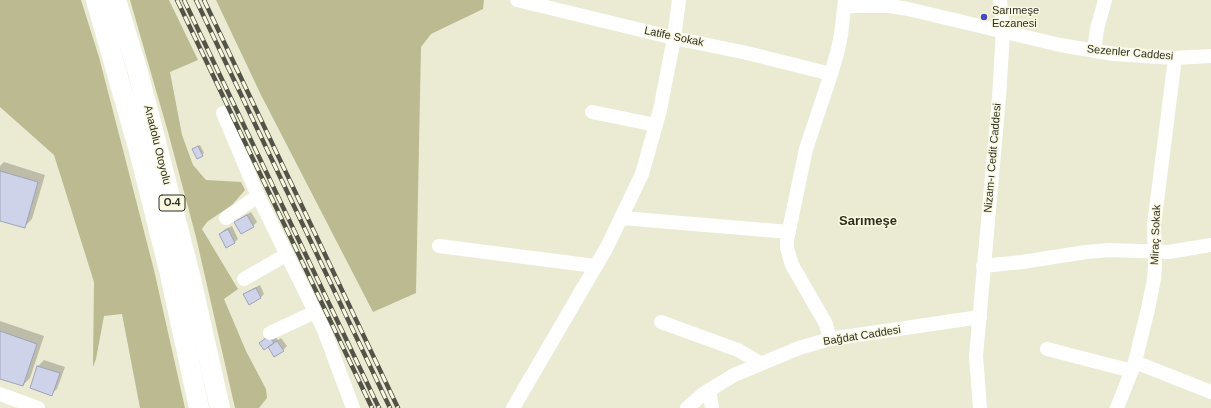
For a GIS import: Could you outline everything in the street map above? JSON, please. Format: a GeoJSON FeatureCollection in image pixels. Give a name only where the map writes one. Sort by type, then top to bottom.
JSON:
{"type":"FeatureCollection","features":[{"type":"Feature","properties":{"kind":"highway","name":"Anadolu Otoyolu"},"geometry":{"type":"LineString","coordinates":[[96,0],[139,151],[169,270],[199,408]]}},
{"type":"Feature","properties":{"kind":"highway","name":"Anadolu Otoyolu"},"geometry":{"type":"LineString","coordinates":[[116,0],[138,72],[192,287],[220,408]]}},
{"type":"Feature","properties":{"kind":"street","name":"Latife Sokak"},"geometry":{"type":"LineString","coordinates":[[517,0],[832,74]]}},
{"type":"Feature","properties":{"kind":"street"},"geometry":{"type":"LineString","coordinates":[[513,408],[622,218],[642,174],[656,125],[674,38],[679,0]]}},
{"type":"Feature","properties":{"kind":"street","name":"Nizam-ı Cedit Caddesi"},"geometry":{"type":"LineString","coordinates":[[980,408],[976,356],[999,97],[1003,32],[1000,0]]}},
{"type":"Feature","properties":{"kind":"street"},"geometry":{"type":"LineString","coordinates":[[1094,51],[1097,29],[1105,0]]}},
{"type":"Feature","properties":{"kind":"street"},"geometry":{"type":"LineString","coordinates":[[830,339],[824,319],[792,265],[787,248],[806,148],[832,74],[841,35],[845,3]]}},
{"type":"Feature","properties":{"kind":"street","name":"Sezenler Caddesi"},"geometry":{"type":"LineString","coordinates":[[845,3],[890,6],[916,5],[1003,32],[1114,54],[1175,58],[1211,56]]}},
{"type":"Feature","properties":{"kind":"street","name":"Miraç Sokak"},"geometry":{"type":"LineString","coordinates":[[1117,408],[1134,366],[1151,294],[1155,266],[1154,225],[1175,58]]}},
{"type":"Feature","properties":{"kind":"street"},"geometry":{"type":"LineString","coordinates":[[592,112],[656,125]]}},
{"type":"Feature","properties":{"kind":"street"},"geometry":{"type":"LineString","coordinates":[[223,113],[258,196],[324,330],[353,408]]}},
{"type":"Feature","properties":{"kind":"street"},"geometry":{"type":"LineString","coordinates":[[226,218],[258,196]]}},
{"type":"Feature","properties":{"kind":"street"},"geometry":{"type":"LineString","coordinates":[[622,218],[789,232]]}},
{"type":"Feature","properties":{"kind":"street"},"geometry":{"type":"LineString","coordinates":[[983,266],[1022,262],[1086,252],[1110,250],[1169,252],[1211,245]]}},
{"type":"Feature","properties":{"kind":"street"},"geometry":{"type":"LineString","coordinates":[[439,246],[595,266]]}},
{"type":"Feature","properties":{"kind":"street"},"geometry":{"type":"LineString","coordinates":[[244,279],[286,255]]}},
{"type":"Feature","properties":{"kind":"street"},"geometry":{"type":"LineString","coordinates":[[270,333],[315,312]]}},
{"type":"Feature","properties":{"kind":"street","name":"Bağdat Caddesi"},"geometry":{"type":"LineString","coordinates":[[687,408],[709,390],[734,375],[799,348],[830,339],[980,317]]}},
{"type":"Feature","properties":{"kind":"street"},"geometry":{"type":"LineString","coordinates":[[661,322],[738,350],[760,363]]}},
{"type":"Feature","properties":{"kind":"street"},"geometry":{"type":"LineString","coordinates":[[1047,349],[1134,366],[1211,392]]}},
{"type":"Feature","properties":{"kind":"street"},"geometry":{"type":"LineString","coordinates":[[709,390],[712,408]]}},
{"type":"Feature","properties":{"kind":"street"},"geometry":{"type":"LineString","coordinates":[[0,394],[38,408]]}},
{"type":"Feature","properties":{"kind":"shaded area"},"geometry":{"type":"Polygon","coordinates":[[[0,0],[81,0],[99,57],[154,270],[185,408],[140,408],[122,314],[104,316],[96,359],[93,367],[94,282],[54,155],[0,107],[0,0]]]}},
{"type":"Feature","properties":{"kind":"shaded area"},"geometry":{"type":"Polygon","coordinates":[[[130,0],[169,0],[198,60],[170,72],[182,135],[193,165],[206,180],[241,182],[245,190],[232,205],[207,222],[202,229],[238,289],[224,299],[246,351],[266,389],[267,398],[259,408],[235,408],[196,237],[130,0]]]}},
{"type":"Feature","properties":{"kind":"shaded area"},"geometry":{"type":"Polygon","coordinates":[[[216,0],[484,0],[483,9],[431,34],[421,47],[416,293],[373,312],[261,95],[216,0]]]}},
{"type":"Feature","properties":{"kind":"building"},"geometry":{"type":"Polygon","coordinates":[[[198,146],[203,156],[197,159],[192,149],[198,146]]]}},
{"type":"Feature","properties":{"kind":"building"},"geometry":{"type":"Polygon","coordinates":[[[0,171],[38,182],[25,228],[0,221],[0,171]]]}},
{"type":"Feature","properties":{"kind":"building"},"geometry":{"type":"Polygon","coordinates":[[[247,215],[254,227],[241,234],[234,222],[247,215]]]}},
{"type":"Feature","properties":{"kind":"building"},"geometry":{"type":"Polygon","coordinates":[[[228,229],[235,243],[226,248],[219,234],[228,229]]]}},
{"type":"Feature","properties":{"kind":"building"},"geometry":{"type":"Polygon","coordinates":[[[256,288],[261,298],[249,305],[243,294],[256,288]]]}},
{"type":"Feature","properties":{"kind":"building"},"geometry":{"type":"Polygon","coordinates":[[[0,331],[37,344],[23,386],[0,379],[0,331]]]}},
{"type":"Feature","properties":{"kind":"building"},"geometry":{"type":"Polygon","coordinates":[[[269,336],[274,343],[264,350],[259,343],[269,336]]]}},
{"type":"Feature","properties":{"kind":"building"},"geometry":{"type":"Polygon","coordinates":[[[277,341],[284,351],[274,357],[268,347],[277,341]]]}},
{"type":"Feature","properties":{"kind":"building"},"geometry":{"type":"Polygon","coordinates":[[[37,366],[60,373],[52,396],[30,388],[37,366]]]}},
{"type":"Feature","properties":{"kind":"railway"},"geometry":{"type":"LineString","coordinates":[[177,0],[372,408]]}},
{"type":"Feature","properties":{"kind":"railway"},"geometry":{"type":"LineString","coordinates":[[184,0],[379,408]]}},
{"type":"Feature","properties":{"kind":"railway"},"geometry":{"type":"LineString","coordinates":[[196,0],[390,408]]}},
{"type":"Feature","properties":{"kind":"railway"},"geometry":{"type":"LineString","coordinates":[[204,0],[398,408]]}},
{"type":"Feature","properties":{"kind":"place","name":"Sarımeşe Eczanesi"},"geometry":{"type":"Point","coordinates":[984,17]}},
{"type":"Feature","properties":{"kind":"district","name":"Sarımeşe"},"geometry":{"type":"Point","coordinates":[868,221]}}]}
